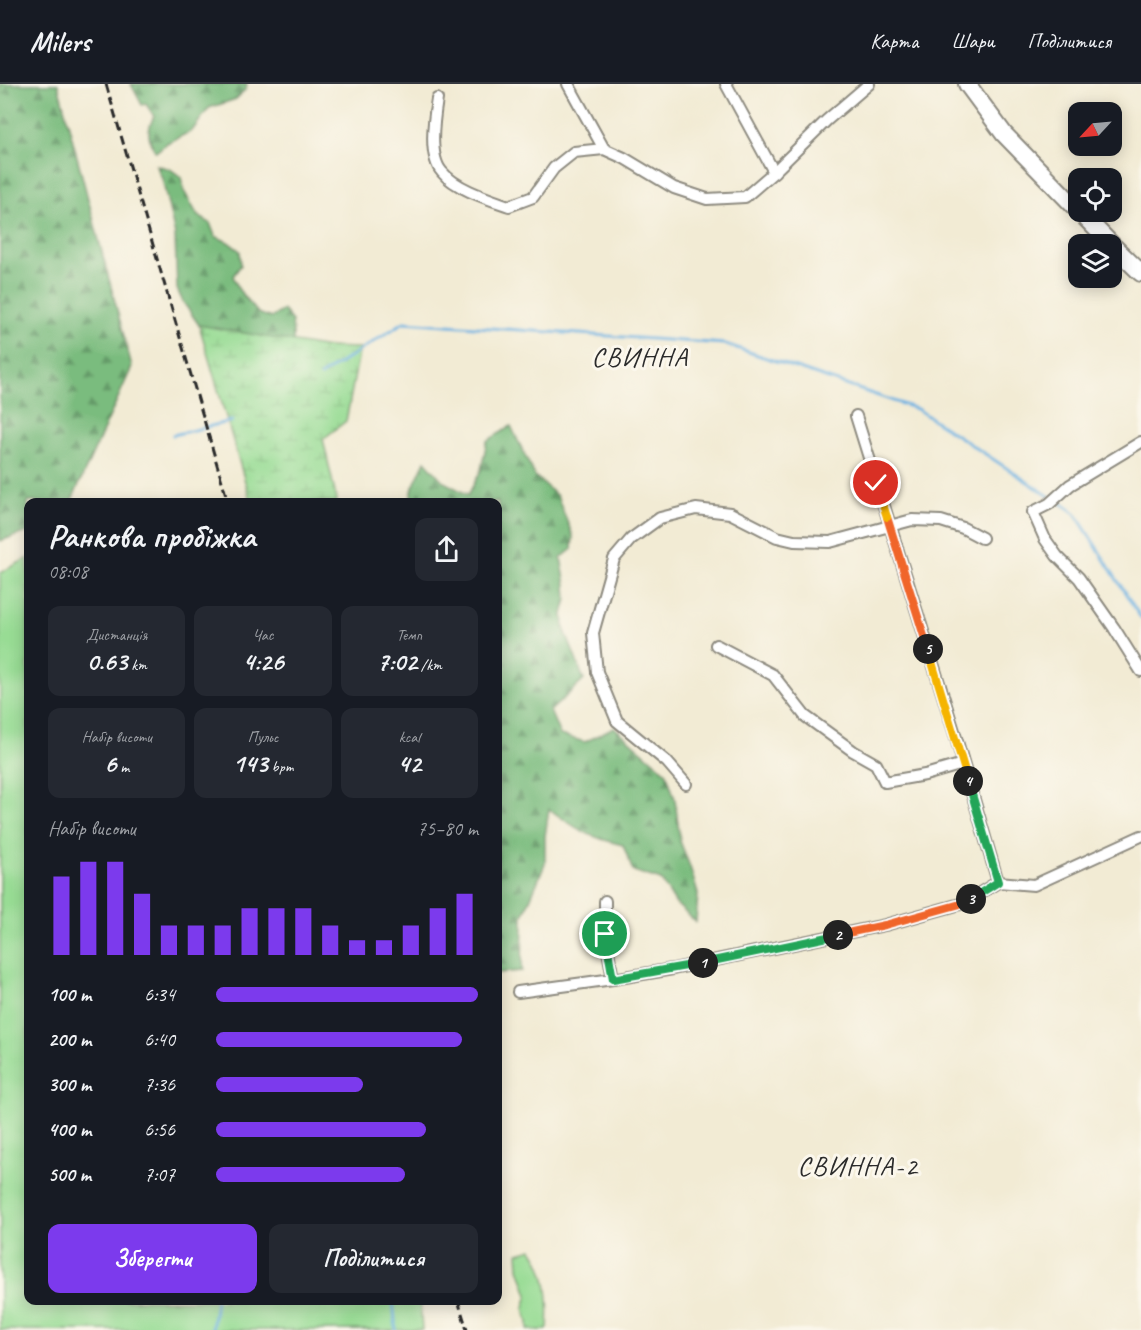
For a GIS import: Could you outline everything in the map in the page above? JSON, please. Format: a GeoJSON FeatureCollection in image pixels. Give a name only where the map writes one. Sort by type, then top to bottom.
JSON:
{"type":"FeatureCollection","features":[{"type":"Feature","properties":{"kind":"main road"},"geometry":{"type":"LineString","coordinates":[[967,84],[1004,134],[1100,234]]}},
{"type":"Feature","properties":{"kind":"main road"},"geometry":{"type":"LineString","coordinates":[[1122,255],[1141,273]]}},
{"type":"Feature","properties":{"kind":"street"},"geometry":{"type":"LineString","coordinates":[[568,84],[604,149]]}},
{"type":"Feature","properties":{"kind":"street"},"geometry":{"type":"LineString","coordinates":[[726,84],[774,172]]}},
{"type":"Feature","properties":{"kind":"street"},"geometry":{"type":"LineString","coordinates":[[437,99],[433,130],[434,149],[442,172],[470,192],[509,206],[532,197],[554,168],[574,152],[604,149],[624,158],[674,188],[707,199],[745,197],[774,172],[826,120],[869,84]]}},
{"type":"Feature","properties":{"kind":"street"},"geometry":{"type":"LineString","coordinates":[[856,416],[998,882]]}},
{"type":"Feature","properties":{"kind":"street"},"geometry":{"type":"LineString","coordinates":[[1141,442],[1070,485],[1049,504],[1033,512],[1045,539],[1057,556],[1079,578],[1141,671]]}},
{"type":"Feature","properties":{"kind":"street"},"geometry":{"type":"LineString","coordinates":[[686,784],[667,762],[617,721],[597,672],[593,633],[614,560],[631,538],[660,518],[696,509],[730,513],[777,537],[794,541],[830,542],[912,520],[941,521],[963,528],[982,538]]}},
{"type":"Feature","properties":{"kind":"street"},"geometry":{"type":"LineString","coordinates":[[716,645],[773,675],[805,716],[853,751],[876,764],[885,782],[925,775],[963,764]]}},
{"type":"Feature","properties":{"kind":"street"},"geometry":{"type":"LineString","coordinates":[[518,992],[673,969],[885,925],[964,903],[998,882],[1034,885],[1141,836]]}},
{"type":"Feature","properties":{"kind":"street"},"geometry":{"type":"LineString","coordinates":[[606,901],[605,934],[613,979]]}},
{"type":"Feature","properties":{"kind":"green space"},"geometry":{"type":"Polygon","coordinates":[[[0,84],[58,84],[132,367],[73,498],[24,498],[24,533],[0,541],[0,84]]]}},
{"type":"Feature","properties":{"kind":"green space"},"geometry":{"type":"Polygon","coordinates":[[[131,84],[247,84],[246,89],[236,99],[209,108],[192,131],[167,143],[156,152],[149,134],[154,116],[146,104],[142,105],[131,84]]]}},
{"type":"Feature","properties":{"kind":"green space"},"geometry":{"type":"Polygon","coordinates":[[[156,165],[170,169],[181,177],[184,191],[198,216],[210,223],[215,236],[240,251],[241,265],[233,276],[239,290],[258,313],[271,318],[283,310],[292,321],[294,350],[209,336],[199,325],[177,289],[175,235],[162,178],[156,165]]]}},
{"type":"Feature","properties":{"kind":"green space"},"geometry":{"type":"Polygon","coordinates":[[[199,325],[323,347],[360,348],[346,421],[323,439],[336,498],[250,498],[199,325]]]}},
{"type":"Feature","properties":{"kind":"green space"},"geometry":{"type":"Polygon","coordinates":[[[511,426],[535,476],[557,496],[573,536],[572,549],[561,558],[567,599],[563,614],[564,628],[584,680],[550,711],[560,735],[585,742],[614,727],[666,772],[675,799],[680,841],[698,894],[696,922],[676,904],[661,880],[633,871],[623,845],[584,832],[549,809],[545,836],[545,864],[523,916],[522,971],[502,973],[502,498],[411,498],[413,487],[425,461],[444,482],[468,495],[481,470],[487,441],[511,426]]]}},
{"type":"Feature","properties":{"kind":"green space"},"geometry":{"type":"Polygon","coordinates":[[[24,560],[24,1305],[420,1305],[422,1330],[0,1330],[0,573],[24,560]]]}},
{"type":"Feature","properties":{"kind":"green space"},"geometry":{"type":"Polygon","coordinates":[[[532,1249],[542,1267],[547,1287],[549,1318],[546,1330],[528,1330],[524,1308],[528,1295],[519,1268],[518,1253],[532,1249]]]}},
{"type":"Feature","properties":{"kind":"waterway"},"geometry":{"type":"LineString","coordinates":[[320,376],[404,322],[725,344],[917,409],[1049,496]]}},
{"type":"Feature","properties":{"kind":"waterway"},"geometry":{"type":"LineString","coordinates":[[173,435],[232,421]]}},
{"type":"Feature","properties":{"kind":"waterway"},"geometry":{"type":"LineString","coordinates":[[1061,503],[1075,513],[1141,618]]}},
{"type":"Feature","properties":{"kind":"waterway"},"geometry":{"type":"LineString","coordinates":[[212,1330],[215,1305]]}},
{"type":"Feature","properties":{"kind":"waterway"},"geometry":{"type":"LineString","coordinates":[[394,1305],[396,1330]]}},
{"type":"Feature","properties":{"kind":"railway"},"geometry":{"type":"LineString","coordinates":[[106,84],[227,498]]}},
{"type":"Feature","properties":{"kind":"railway"},"geometry":{"type":"LineString","coordinates":[[460,1305],[467,1330]]}},
{"type":"Feature","properties":{"kind":"district","name":"СВИННА"},"geometry":{"type":"Point","coordinates":[640,357]}},
{"type":"Feature","properties":{"kind":"district","name":"СВИННА-2"},"geometry":{"type":"Point","coordinates":[858,1166]}},
{"type":"Feature","properties":{"kind":"route"},"geometry":{"type":"LineString","coordinates":[[605,934],[613,979],[673,969],[885,925],[964,903],[998,882],[954,731],[876,483]]}}]}
